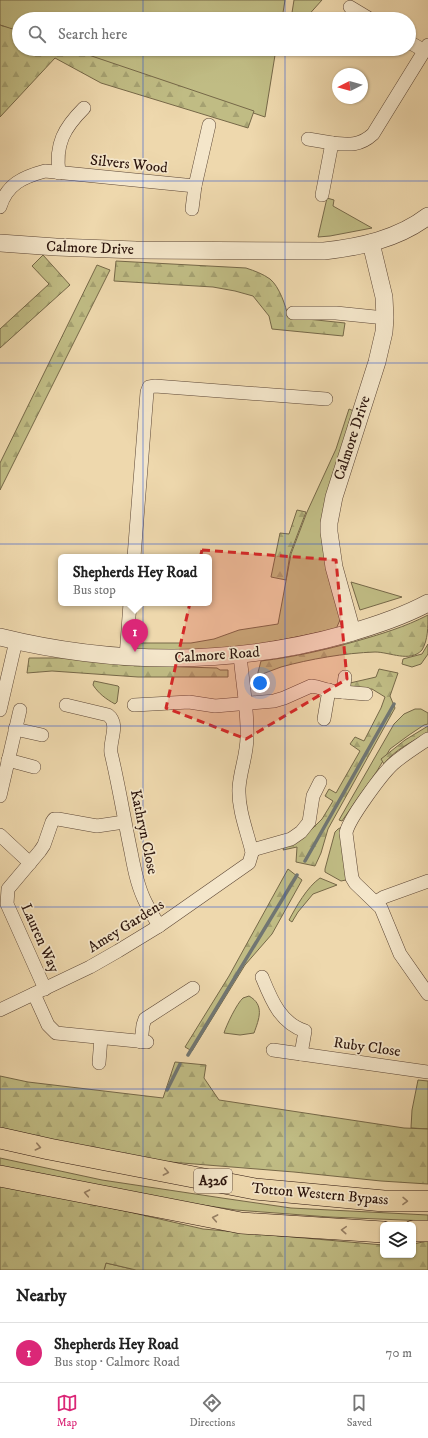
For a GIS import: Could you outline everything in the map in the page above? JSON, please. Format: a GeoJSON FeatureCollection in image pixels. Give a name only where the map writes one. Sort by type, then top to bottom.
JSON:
{"type":"FeatureCollection","features":[{"type":"Feature","properties":{"kind":"main road","name":"Totton Western Bypass"},"geometry":{"type":"LineString","coordinates":[[0,1138],[255,1189],[384,1201],[428,1201]]}},
{"type":"Feature","properties":{"kind":"main road","name":"A326"},"geometry":{"type":"LineString","coordinates":[[0,1176],[241,1223],[380,1232]]}},
{"type":"Feature","properties":{"kind":"main road"},"geometry":{"type":"LineString","coordinates":[[416,1231],[428,1231]]}},
{"type":"Feature","properties":{"kind":"street"},"geometry":{"type":"LineString","coordinates":[[350,7],[358,12]]}},
{"type":"Feature","properties":{"kind":"street"},"geometry":{"type":"LineString","coordinates":[[308,139],[343,144],[366,141],[373,134],[426,48],[416,44]]}},
{"type":"Feature","properties":{"kind":"street"},"geometry":{"type":"LineString","coordinates":[[59,172],[58,150],[62,138],[76,116],[84,108]]}},
{"type":"Feature","properties":{"kind":"street"},"geometry":{"type":"LineString","coordinates":[[192,209],[195,186],[209,125]]}},
{"type":"Feature","properties":{"kind":"street"},"geometry":{"type":"LineString","coordinates":[[322,195],[332,143]]}},
{"type":"Feature","properties":{"kind":"street","name":"Silvers Wood"},"geometry":{"type":"LineString","coordinates":[[0,207],[6,193],[14,184],[22,179],[45,171],[195,186]]}},
{"type":"Feature","properties":{"kind":"street","name":"Calmore Drive"},"geometry":{"type":"LineString","coordinates":[[0,242],[24,245],[97,249],[305,251],[348,248],[371,243],[404,230],[428,216]]}},
{"type":"Feature","properties":{"kind":"street","name":"Calmore Drive"},"geometry":{"type":"LineString","coordinates":[[352,632],[334,567],[329,538],[329,523],[331,508],[342,470],[382,344],[385,318],[384,296],[371,243]]}},
{"type":"Feature","properties":{"kind":"street"},"geometry":{"type":"LineString","coordinates":[[293,313],[336,313],[385,318]]}},
{"type":"Feature","properties":{"kind":"street"},"geometry":{"type":"LineString","coordinates":[[134,554],[148,392],[150,387],[155,386],[326,399]]}},
{"type":"Feature","properties":{"kind":"street","name":"Calmore Road"},"geometry":{"type":"LineString","coordinates":[[8,639],[67,650],[126,657],[172,658],[240,654],[296,647],[352,632],[399,617],[428,603]]}},
{"type":"Feature","properties":{"kind":"street"},"geometry":{"type":"LineString","coordinates":[[126,657],[130,606]]}},
{"type":"Feature","properties":{"kind":"street"},"geometry":{"type":"LineString","coordinates":[[0,710],[8,639]]}},
{"type":"Feature","properties":{"kind":"street"},"geometry":{"type":"LineString","coordinates":[[240,654],[247,723],[247,745],[239,782],[239,795],[252,850],[286,840],[301,832],[309,822],[313,796],[320,782]]}},
{"type":"Feature","properties":{"kind":"street"},"geometry":{"type":"LineString","coordinates":[[343,692],[345,677]]}},
{"type":"Feature","properties":{"kind":"street"},"geometry":{"type":"LineString","coordinates":[[134,705],[189,702],[210,706],[245,704],[278,700],[311,686],[328,690],[366,694]]}},
{"type":"Feature","properties":{"kind":"street"},"geometry":{"type":"LineString","coordinates":[[324,719],[328,690]]}},
{"type":"Feature","properties":{"kind":"street","name":"Kathryn Close"},"geometry":{"type":"LineString","coordinates":[[66,705],[111,717],[114,728],[111,750],[115,765],[124,822],[140,889],[144,900],[159,926]]}},
{"type":"Feature","properties":{"kind":"street"},"geometry":{"type":"LineString","coordinates":[[0,796],[20,710]]}},
{"type":"Feature","properties":{"kind":"street"},"geometry":{"type":"LineString","coordinates":[[15,729],[42,735]]}},
{"type":"Feature","properties":{"kind":"street"},"geometry":{"type":"LineString","coordinates":[[428,739],[391,765],[354,816],[347,828],[346,833],[352,878],[355,883],[376,902],[384,914],[400,954],[428,994]]}},
{"type":"Feature","properties":{"kind":"street"},"geometry":{"type":"LineString","coordinates":[[8,760],[34,767]]}},
{"type":"Feature","properties":{"kind":"street","name":"Lauren Way"},"geometry":{"type":"LineString","coordinates":[[124,822],[97,826],[58,818],[54,819],[44,845],[8,890],[6,899],[40,991],[48,1025],[56,1033],[144,1042],[143,1025],[145,1019],[193,988]]}},
{"type":"Feature","properties":{"kind":"street"},"geometry":{"type":"LineString","coordinates":[[0,834],[30,863]]}},
{"type":"Feature","properties":{"kind":"street","name":"Amey Gardens"},"geometry":{"type":"LineString","coordinates":[[0,1010],[102,960],[159,926],[246,866],[251,858],[252,850]]}},
{"type":"Feature","properties":{"kind":"street"},"geometry":{"type":"LineString","coordinates":[[376,902],[384,897],[428,881]]}},
{"type":"Feature","properties":{"kind":"street"},"geometry":{"type":"LineString","coordinates":[[262,977],[268,992],[280,1013],[291,1025],[305,1031],[301,1054]]}},
{"type":"Feature","properties":{"kind":"street"},"geometry":{"type":"LineString","coordinates":[[99,1063],[101,1038]]}},
{"type":"Feature","properties":{"kind":"street","name":"Ruby Close"},"geometry":{"type":"LineString","coordinates":[[273,1050],[428,1072]]}},
{"type":"Feature","properties":{"kind":"highlighted area"},"geometry":{"type":"Polygon","coordinates":[[[202,550],[336,560],[347,679],[246,739],[166,708],[202,550]]]}},
{"type":"Feature","properties":{"kind":"green space"},"geometry":{"type":"Polygon","coordinates":[[[0,0],[285,0],[283,12],[12,12],[12,29],[0,25],[0,0]]]}},
{"type":"Feature","properties":{"kind":"green space"},"geometry":{"type":"Polygon","coordinates":[[[294,0],[322,0],[311,12],[292,12],[294,0]]]}},
{"type":"Feature","properties":{"kind":"green space"},"geometry":{"type":"Polygon","coordinates":[[[0,25],[12,29],[12,56],[92,56],[254,111],[248,128],[101,83],[55,58],[0,117],[0,25]]]}},
{"type":"Feature","properties":{"kind":"green space"},"geometry":{"type":"Polygon","coordinates":[[[88,56],[275,56],[265,117],[88,56]]]}},
{"type":"Feature","properties":{"kind":"green space"},"geometry":{"type":"Polygon","coordinates":[[[327,198],[334,200],[333,206],[372,228],[318,237],[327,198]]]}},
{"type":"Feature","properties":{"kind":"green space"},"geometry":{"type":"Polygon","coordinates":[[[43,255],[70,285],[0,348],[0,329],[49,284],[32,266],[43,255]]]}},
{"type":"Feature","properties":{"kind":"green space"},"geometry":{"type":"Polygon","coordinates":[[[116,261],[246,268],[256,271],[270,279],[276,286],[282,296],[288,317],[345,323],[343,336],[272,329],[269,316],[253,296],[235,291],[213,287],[114,281],[116,261]]]}},
{"type":"Feature","properties":{"kind":"green space"},"geometry":{"type":"Polygon","coordinates":[[[97,265],[110,270],[0,490],[0,463],[97,265]]]}},
{"type":"Feature","properties":{"kind":"green space"},"geometry":{"type":"Polygon","coordinates":[[[349,409],[356,412],[328,495],[340,620],[336,629],[236,649],[133,650],[133,643],[191,643],[214,639],[239,630],[278,624],[291,554],[307,512],[336,449],[349,409]]]}},
{"type":"Feature","properties":{"kind":"green space"},"geometry":{"type":"Polygon","coordinates":[[[297,510],[306,512],[290,554],[286,580],[271,577],[280,533],[289,534],[297,510]]]}},
{"type":"Feature","properties":{"kind":"green space"},"geometry":{"type":"Polygon","coordinates":[[[351,582],[402,597],[360,610],[351,582]]]}},
{"type":"Feature","properties":{"kind":"green space"},"geometry":{"type":"Polygon","coordinates":[[[428,615],[427,633],[424,646],[422,650],[412,656],[400,656],[381,652],[340,655],[292,664],[257,676],[261,661],[309,653],[357,641],[402,627],[428,615]]]}},
{"type":"Feature","properties":{"kind":"green space"},"geometry":{"type":"Polygon","coordinates":[[[428,644],[428,654],[421,664],[412,667],[402,664],[403,659],[422,654],[428,644]]]}},
{"type":"Feature","properties":{"kind":"green space"},"geometry":{"type":"Polygon","coordinates":[[[29,658],[64,658],[124,665],[217,668],[220,670],[228,670],[228,677],[138,677],[52,671],[27,673],[29,658]]]}},
{"type":"Feature","properties":{"kind":"green space"},"geometry":{"type":"Polygon","coordinates":[[[379,669],[398,673],[390,696],[395,708],[328,829],[321,853],[315,866],[296,862],[297,847],[283,850],[285,846],[306,835],[322,819],[333,801],[325,796],[329,789],[336,793],[360,751],[350,744],[355,737],[364,741],[385,697],[372,689],[348,690],[350,683],[376,677],[379,669]]]}},
{"type":"Feature","properties":{"kind":"green space"},"geometry":{"type":"Polygon","coordinates":[[[94,681],[119,687],[117,702],[115,704],[98,691],[93,685],[94,681]]]}},
{"type":"Feature","properties":{"kind":"green space"},"geometry":{"type":"Polygon","coordinates":[[[415,709],[421,709],[428,713],[428,724],[424,725],[390,749],[377,771],[342,821],[339,820],[394,724],[404,714],[415,709]]]}},
{"type":"Feature","properties":{"kind":"green space"},"geometry":{"type":"Polygon","coordinates":[[[428,726],[428,733],[393,754],[384,764],[381,759],[405,740],[428,726]]]}},
{"type":"Feature","properties":{"kind":"green space"},"geometry":{"type":"Polygon","coordinates":[[[342,827],[346,880],[341,881],[325,872],[325,869],[335,832],[342,827]]]}},
{"type":"Feature","properties":{"kind":"green space"},"geometry":{"type":"Polygon","coordinates":[[[288,869],[302,880],[272,934],[245,965],[192,1051],[185,1047],[229,976],[288,869]]]}},
{"type":"Feature","properties":{"kind":"green space"},"geometry":{"type":"Polygon","coordinates":[[[320,878],[337,885],[313,894],[292,922],[289,920],[306,892],[320,878]]]}},
{"type":"Feature","properties":{"kind":"green space"},"geometry":{"type":"Polygon","coordinates":[[[249,996],[254,1000],[259,1008],[258,1023],[254,1033],[240,1035],[224,1033],[229,1020],[238,1005],[243,998],[249,996]]]}},
{"type":"Feature","properties":{"kind":"green space"},"geometry":{"type":"Polygon","coordinates":[[[175,1062],[206,1065],[204,1078],[219,1100],[404,1128],[428,1129],[428,1184],[145,1160],[0,1129],[0,1076],[28,1082],[163,1098],[175,1062]]]}},
{"type":"Feature","properties":{"kind":"green space"},"geometry":{"type":"Polygon","coordinates":[[[418,1080],[428,1081],[428,1129],[411,1128],[412,1110],[418,1080]]]}},
{"type":"Feature","properties":{"kind":"green space"},"geometry":{"type":"Polygon","coordinates":[[[0,1158],[102,1180],[222,1198],[291,1208],[428,1215],[428,1221],[329,1217],[236,1210],[168,1200],[0,1166],[0,1158]]]}},
{"type":"Feature","properties":{"kind":"green space"},"geometry":{"type":"Polygon","coordinates":[[[0,1185],[203,1229],[380,1245],[380,1258],[416,1258],[416,1243],[428,1241],[428,1270],[136,1270],[106,1263],[104,1270],[0,1270],[0,1185]]]}},
{"type":"Feature","properties":{"kind":"green space"},"geometry":{"type":"Polygon","coordinates":[[[106,1263],[136,1270],[104,1270],[106,1263]]]}},
{"type":"Feature","properties":{"kind":"waterway"},"geometry":{"type":"LineString","coordinates":[[305,861],[394,704]]}},
{"type":"Feature","properties":{"kind":"waterway"},"geometry":{"type":"LineString","coordinates":[[188,1055],[297,875]]}},
{"type":"Feature","properties":{"kind":"waterway"},"geometry":{"type":"LineString","coordinates":[[167,1090],[180,1064]]}},
{"type":"Feature","properties":{"kind":"place","name":"Shepherds Hey Road"},"geometry":{"type":"Point","coordinates":[135,652]}}]}
